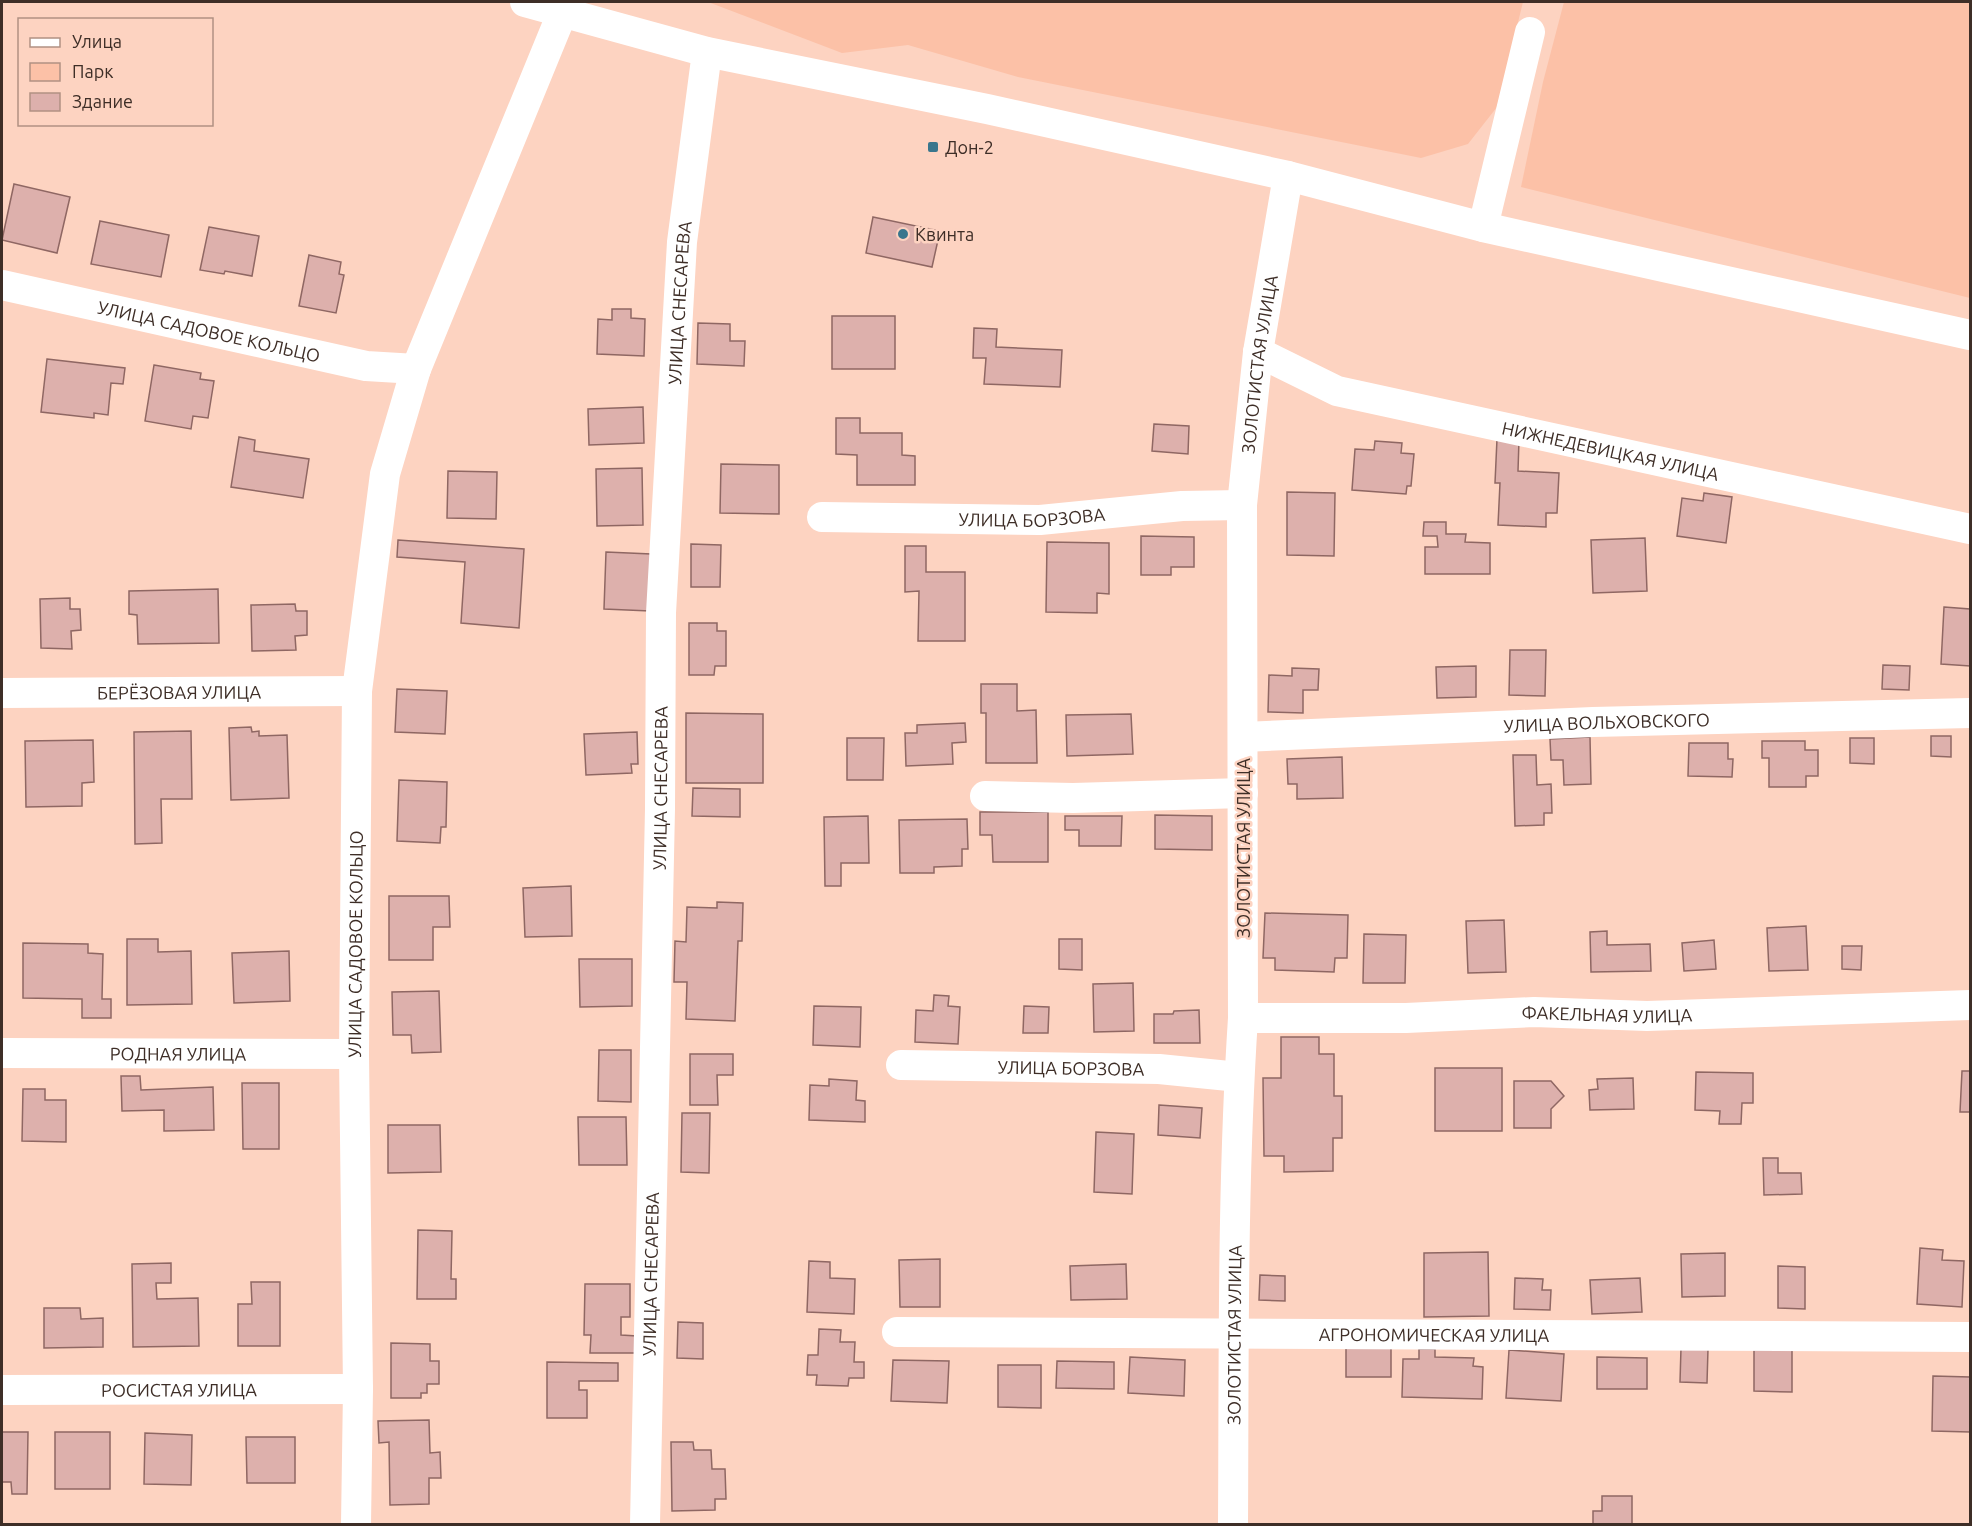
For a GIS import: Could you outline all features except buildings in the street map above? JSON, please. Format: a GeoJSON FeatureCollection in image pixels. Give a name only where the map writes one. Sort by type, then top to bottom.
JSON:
{"type":"FeatureCollection","features":[{"type":"Feature","properties":{"kind":"street"},"geometry":{"type":"LineString","coordinates":[[525,2],[707,52],[987,109],[1288,176],[1483,227],[1971,335]]}},
{"type":"Feature","properties":{"kind":"street","name":"УЛИЦА САДОВОЕ КОЛЬЦО"},"geometry":{"type":"LineString","coordinates":[[356,1524],[358,1389],[354,1054],[357,691],[385,474],[416,369],[563,11]]}},
{"type":"Feature","properties":{"kind":"street"},"geometry":{"type":"LineString","coordinates":[[1483,227],[1530,32]]}},
{"type":"Feature","properties":{"kind":"street","name":"УЛИЦА СНЕСАРЕВА"},"geometry":{"type":"LineString","coordinates":[[645,1524],[660,809],[661,613],[682,242],[707,52]]}},
{"type":"Feature","properties":{"kind":"street","name":"ЗОЛОТИСТАЯ УЛИЦА"},"geometry":{"type":"LineString","coordinates":[[1233,1524],[1239,1077],[1243,1018],[1242,505],[1258,352],[1288,176]]}},
{"type":"Feature","properties":{"kind":"street","name":"УЛИЦА САДОВОЕ КОЛЬЦО"},"geometry":{"type":"LineString","coordinates":[[2,285],[366,366],[416,369]]}},
{"type":"Feature","properties":{"kind":"street","name":"НИЖНЕДЕВИЦКАЯ УЛИЦА"},"geometry":{"type":"LineString","coordinates":[[1258,352],[1337,391],[1971,529]]}},
{"type":"Feature","properties":{"kind":"street","name":"УЛИЦА БОРЗОВА"},"geometry":{"type":"LineString","coordinates":[[822,518],[1040,520],[1182,506],[1242,505]]}},
{"type":"Feature","properties":{"kind":"street","name":"БЕРЁЗОВАЯ УЛИЦА"},"geometry":{"type":"LineString","coordinates":[[2,693],[357,691]]}},
{"type":"Feature","properties":{"kind":"street","name":"УЛИЦА ВОЛЬХОВСКОГО"},"geometry":{"type":"LineString","coordinates":[[1243,736],[1593,722],[1971,713]]}},
{"type":"Feature","properties":{"kind":"street"},"geometry":{"type":"LineString","coordinates":[[985,796],[1073,798],[1244,793]]}},
{"type":"Feature","properties":{"kind":"street","name":"ФАКЕЛЬНАЯ УЛИЦА"},"geometry":{"type":"LineString","coordinates":[[1243,1018],[1406,1018],[1534,1012],[1647,1017],[1971,1005]]}},
{"type":"Feature","properties":{"kind":"street","name":"РОДНАЯ УЛИЦА"},"geometry":{"type":"LineString","coordinates":[[2,1053],[354,1054]]}},
{"type":"Feature","properties":{"kind":"street","name":"УЛИЦА БОРЗОВА"},"geometry":{"type":"LineString","coordinates":[[901,1065],[1159,1069],[1239,1077]]}},
{"type":"Feature","properties":{"kind":"street","name":"АГРОНОМИЧЕСКАЯ УЛИЦА"},"geometry":{"type":"LineString","coordinates":[[897,1332],[1971,1337]]}},
{"type":"Feature","properties":{"kind":"street","name":"РОСИСТАЯ УЛИЦА"},"geometry":{"type":"LineString","coordinates":[[2,1390],[358,1389]]}},
{"type":"Feature","properties":{"kind":"green space"},"geometry":{"type":"Polygon","coordinates":[[[708,2],[1523,2],[1497,107],[1468,144],[1421,158],[1018,77],[908,45],[842,53],[708,2]]]}},
{"type":"Feature","properties":{"kind":"green space"},"geometry":{"type":"Polygon","coordinates":[[[1564,2],[1970,2],[1970,298],[1521,187],[1543,82],[1564,2]]]}},
{"type":"Feature","properties":{"kind":"place","name":"Дон-2"},"geometry":{"type":"Point","coordinates":[933,147]}},
{"type":"Feature","properties":{"kind":"place","name":"Квинта"},"geometry":{"type":"Point","coordinates":[903,234]}}]}
